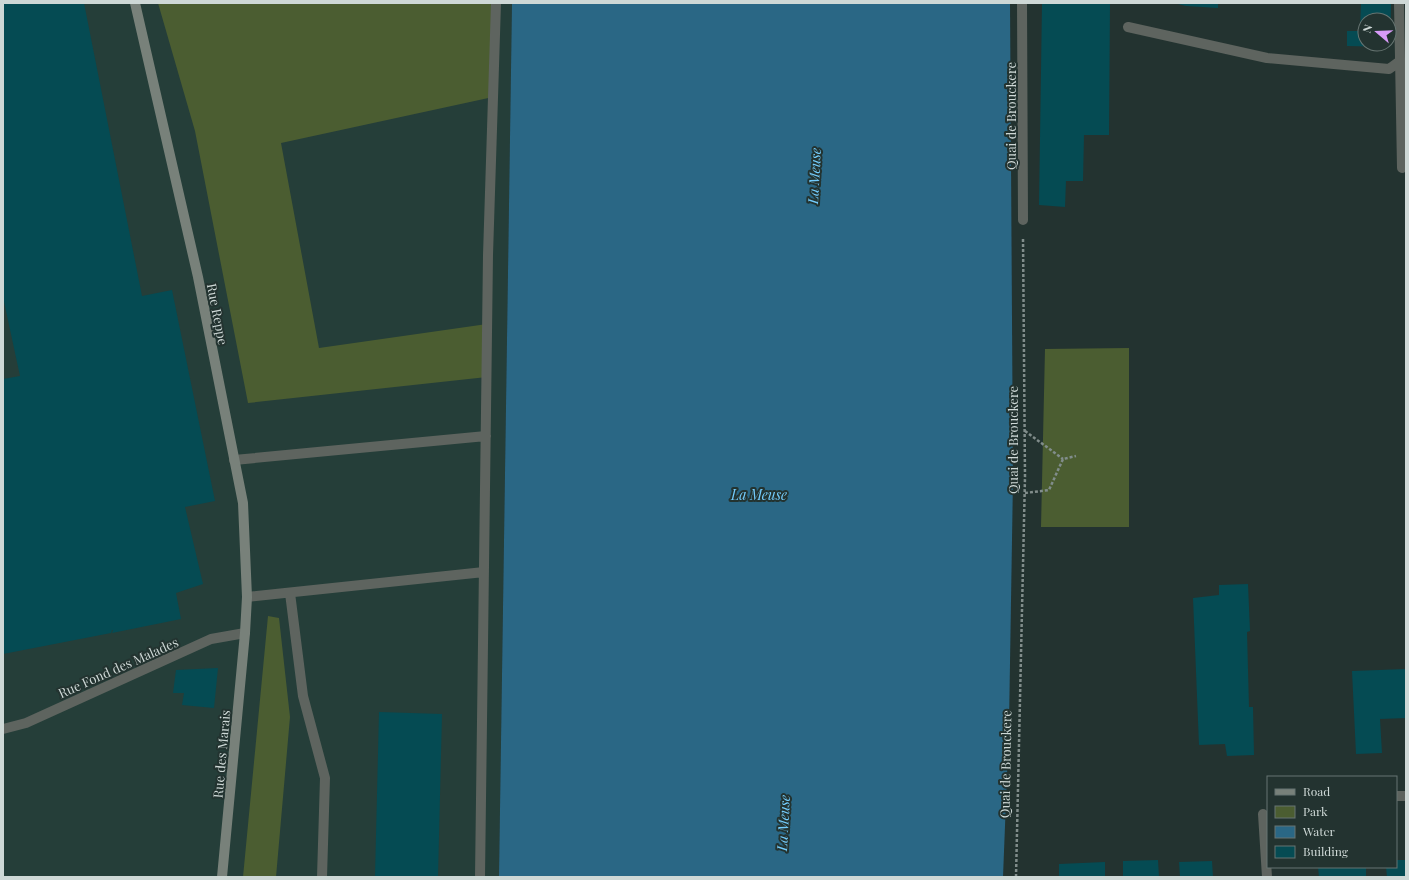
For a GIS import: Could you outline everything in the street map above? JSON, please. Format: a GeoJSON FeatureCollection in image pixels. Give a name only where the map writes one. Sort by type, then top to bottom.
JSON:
{"type":"FeatureCollection","features":[{"type":"Feature","properties":{"kind":"main road","name":"Rue Reppe"},"geometry":{"type":"LineString","coordinates":[[135,3],[198,277],[243,503],[247,597],[245,633]]}},
{"type":"Feature","properties":{"kind":"main road","name":"Rue des Marais"},"geometry":{"type":"LineString","coordinates":[[222,877],[245,633]]}},
{"type":"Feature","properties":{"kind":"street"},"geometry":{"type":"LineString","coordinates":[[480,877],[488,255],[496,3]]}},
{"type":"Feature","properties":{"kind":"street","name":"Quai de Brouckere"},"geometry":{"type":"LineString","coordinates":[[1022,3],[1023,220]]}},
{"type":"Feature","properties":{"kind":"street"},"geometry":{"type":"LineString","coordinates":[[1399,3],[1404,169]]}},
{"type":"Feature","properties":{"kind":"street"},"geometry":{"type":"LineString","coordinates":[[1128,27],[1267,58],[1389,69],[1400,61]]}},
{"type":"Feature","properties":{"kind":"street"},"geometry":{"type":"LineString","coordinates":[[234,460],[486,436]]}},
{"type":"Feature","properties":{"kind":"street"},"geometry":{"type":"LineString","coordinates":[[247,597],[484,572]]}},
{"type":"Feature","properties":{"kind":"street"},"geometry":{"type":"LineString","coordinates":[[290,593],[303,696],[326,778],[322,877]]}},
{"type":"Feature","properties":{"kind":"street","name":"Rue Fond des Malades"},"geometry":{"type":"LineString","coordinates":[[3,730],[26,723],[211,639],[245,633]]}},
{"type":"Feature","properties":{"kind":"street"},"geometry":{"type":"LineString","coordinates":[[1263,814],[1267,877]]}},
{"type":"Feature","properties":{"kind":"path","name":"Quai de Brouckere"},"geometry":{"type":"LineString","coordinates":[[1016,877],[1025,494],[1023,220]]}},
{"type":"Feature","properties":{"kind":"path"},"geometry":{"type":"LineString","coordinates":[[1025,430],[1063,459]]}},
{"type":"Feature","properties":{"kind":"path"},"geometry":{"type":"LineString","coordinates":[[1063,459],[1076,456]]}},
{"type":"Feature","properties":{"kind":"path"},"geometry":{"type":"LineString","coordinates":[[1025,494],[1048,490],[1063,459]]}},
{"type":"Feature","properties":{"kind":"shaded area"},"geometry":{"type":"Polygon","coordinates":[[[3,3],[512,3],[499,877],[3,877],[3,3]]]}},
{"type":"Feature","properties":{"kind":"green space"},"geometry":{"type":"Polygon","coordinates":[[[158,3],[496,3],[493,97],[281,143],[319,348],[487,324],[487,377],[248,403],[195,131],[158,3]]]}},
{"type":"Feature","properties":{"kind":"green space"},"geometry":{"type":"Polygon","coordinates":[[[1129,348],[1129,527],[1041,527],[1045,349],[1129,348]]]}},
{"type":"Feature","properties":{"kind":"green space"},"geometry":{"type":"Polygon","coordinates":[[[268,616],[279,618],[290,717],[276,877],[243,877],[268,616]]]}},
{"type":"Feature","properties":{"kind":"water","name":"La Meuse"},"geometry":{"type":"Polygon","coordinates":[[[512,3],[1010,3],[1013,478],[1009,724],[1003,877],[499,877],[512,3]]]}},
{"type":"Feature","properties":{"kind":"building"},"geometry":{"type":"Polygon","coordinates":[[[3,3],[84,3],[142,296],[172,290],[215,501],[185,507],[203,584],[176,593],[181,619],[112,633],[112,630],[111,633],[3,654],[3,379],[20,376],[3,297],[3,3]]]}},
{"type":"Feature","properties":{"kind":"building"},"geometry":{"type":"Polygon","coordinates":[[[1042,3],[1110,3],[1109,135],[1084,135],[1083,181],[1066,181],[1065,207],[1039,205],[1042,3]]]}},
{"type":"Feature","properties":{"kind":"building"},"geometry":{"type":"Polygon","coordinates":[[[1174,3],[1218,3],[1218,8],[1186,6],[1174,3]]]}},
{"type":"Feature","properties":{"kind":"building"},"geometry":{"type":"Polygon","coordinates":[[[1361,3],[1391,3],[1391,12],[1361,12],[1361,3]]]}},
{"type":"Feature","properties":{"kind":"building"},"geometry":{"type":"Polygon","coordinates":[[[1347,31],[1357,31],[1357,46],[1347,46],[1347,31]]]}},
{"type":"Feature","properties":{"kind":"building"},"geometry":{"type":"Polygon","coordinates":[[[1248,584],[1250,631],[1247,632],[1249,707],[1253,707],[1254,755],[1227,756],[1225,744],[1199,745],[1193,598],[1219,595],[1219,585],[1248,584]]]}},
{"type":"Feature","properties":{"kind":"building"},"geometry":{"type":"Polygon","coordinates":[[[218,668],[214,708],[182,705],[184,693],[173,693],[176,670],[218,668]]]}},
{"type":"Feature","properties":{"kind":"building"},"geometry":{"type":"Polygon","coordinates":[[[1406,669],[1406,718],[1380,719],[1382,753],[1356,754],[1352,671],[1406,669]]]}},
{"type":"Feature","properties":{"kind":"building"},"geometry":{"type":"Polygon","coordinates":[[[379,712],[442,714],[438,877],[375,877],[379,712]]]}},
{"type":"Feature","properties":{"kind":"building"},"geometry":{"type":"Polygon","coordinates":[[[1158,860],[1159,877],[1123,877],[1123,861],[1158,860]]]}},
{"type":"Feature","properties":{"kind":"building"},"geometry":{"type":"Polygon","coordinates":[[[1397,860],[1406,860],[1406,877],[1387,877],[1386,868],[1397,868],[1397,860]]]}},
{"type":"Feature","properties":{"kind":"building"},"geometry":{"type":"Polygon","coordinates":[[[1212,861],[1213,877],[1180,877],[1179,862],[1212,861]]]}},
{"type":"Feature","properties":{"kind":"building"},"geometry":{"type":"Polygon","coordinates":[[[1105,862],[1105,877],[1059,877],[1059,864],[1105,862]]]}},
{"type":"Feature","properties":{"kind":"building"},"geometry":{"type":"Polygon","coordinates":[[[1318,868],[1366,868],[1366,877],[1319,877],[1318,868]]]}}]}
